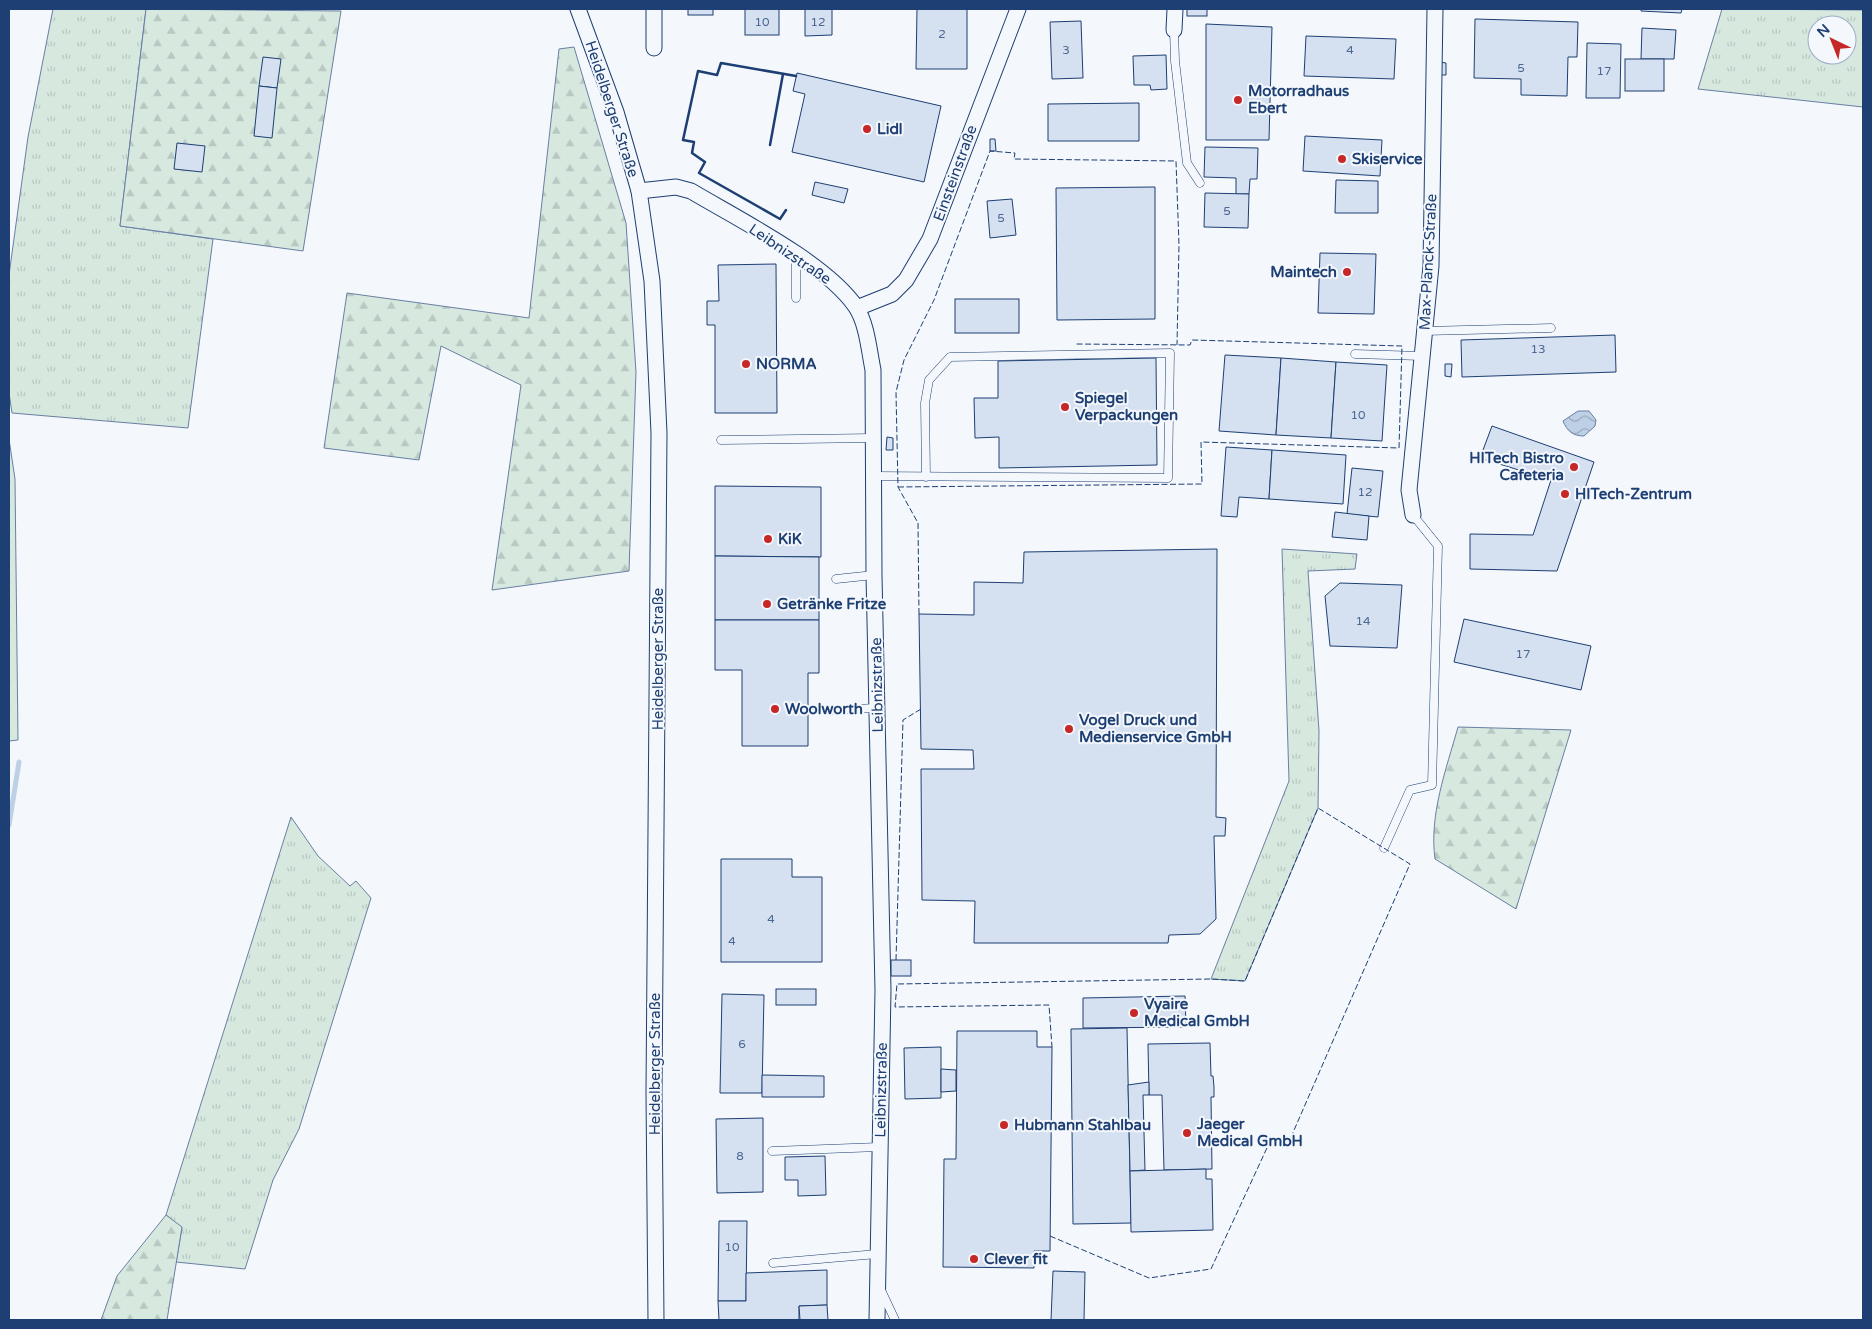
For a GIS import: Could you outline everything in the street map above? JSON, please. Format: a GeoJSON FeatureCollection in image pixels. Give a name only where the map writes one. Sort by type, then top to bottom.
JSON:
{"type":"FeatureCollection","features":[{"type":"Feature","properties":{"kind":"street","name":"Heidelberger Straße"},"geometry":{"type":"LineString","coordinates":[[578,9],[616,112],[639,191],[652,281],[659,433],[654,1093],[656,1320]]}},
{"type":"Feature","properties":{"kind":"street"},"geometry":{"type":"LineString","coordinates":[[654,9],[654,48]]}},
{"type":"Feature","properties":{"kind":"street","name":"Einsteinstraße"},"geometry":{"type":"LineString","coordinates":[[856,308],[892,294],[906,280],[930,239],[1018,9]]}},
{"type":"Feature","properties":{"kind":"street"},"geometry":{"type":"LineString","coordinates":[[1174,30],[1175,9]]}},
{"type":"Feature","properties":{"kind":"street","name":"Max-Planck-Straße"},"geometry":{"type":"LineString","coordinates":[[1413,515],[1409,490],[1431,266],[1435,9]]}},
{"type":"Feature","properties":{"kind":"street","name":"Leibnizstraße"},"geometry":{"type":"LineString","coordinates":[[639,191],[676,187],[691,191],[796,255],[829,278],[856,308],[866,336],[873,370],[874,575],[883,990],[876,1282],[877,1320]]}},
{"type":"Feature","properties":{"kind":"lane"},"geometry":{"type":"LineString","coordinates":[[1174,30],[1175,61],[1187,163],[1200,183]]}},
{"type":"Feature","properties":{"kind":"lane"},"geometry":{"type":"LineString","coordinates":[[796,255],[796,298]]}},
{"type":"Feature","properties":{"kind":"lane"},"geometry":{"type":"LineString","coordinates":[[1424,332],[1551,328]]}},
{"type":"Feature","properties":{"kind":"lane"},"geometry":{"type":"LineString","coordinates":[[874,476],[926,477],[1168,478],[1170,353],[950,357],[929,380],[925,403],[926,477]]}},
{"type":"Feature","properties":{"kind":"lane"},"geometry":{"type":"LineString","coordinates":[[1355,354],[1422,356]]}},
{"type":"Feature","properties":{"kind":"lane"},"geometry":{"type":"LineString","coordinates":[[721,440],[874,438]]}},
{"type":"Feature","properties":{"kind":"lane"},"geometry":{"type":"LineString","coordinates":[[1384,848],[1410,790],[1432,785],[1438,546],[1413,515]]}},
{"type":"Feature","properties":{"kind":"lane"},"geometry":{"type":"LineString","coordinates":[[836,579],[874,575]]}},
{"type":"Feature","properties":{"kind":"lane"},"geometry":{"type":"LineString","coordinates":[[831,710],[877,708]]}},
{"type":"Feature","properties":{"kind":"lane"},"geometry":{"type":"LineString","coordinates":[[772,1152],[879,1147]]}},
{"type":"Feature","properties":{"kind":"lane"},"geometry":{"type":"LineString","coordinates":[[773,1263],[877,1254]]}},
{"type":"Feature","properties":{"kind":"lane"},"geometry":{"type":"LineString","coordinates":[[876,1282],[895,1320]]}},
{"type":"Feature","properties":{"kind":"green space"},"geometry":{"type":"Polygon","coordinates":[[[53,9],[146,9],[120,226],[213,239],[188,428],[12,413],[9,393],[9,275],[28,137],[53,9]]]}},
{"type":"Feature","properties":{"kind":"green space"},"geometry":{"type":"Polygon","coordinates":[[[146,9],[341,11],[303,251],[120,226],[146,9]]]}},
{"type":"Feature","properties":{"kind":"green space"},"geometry":{"type":"Polygon","coordinates":[[[1722,9],[1863,10],[1863,107],[1698,89],[1722,9]]]}},
{"type":"Feature","properties":{"kind":"green space"},"geometry":{"type":"Polygon","coordinates":[[[574,47],[626,223],[636,372],[629,571],[492,590],[521,385],[441,346],[419,460],[324,448],[347,293],[529,318],[559,49],[574,47]]]}},
{"type":"Feature","properties":{"kind":"green space"},"geometry":{"type":"Polygon","coordinates":[[[9,439],[15,479],[18,740],[9,741],[9,439]]]}},
{"type":"Feature","properties":{"kind":"green space"},"geometry":{"type":"Polygon","coordinates":[[[1282,549],[1357,554],[1355,569],[1308,571],[1319,731],[1318,808],[1245,981],[1211,979],[1289,781],[1282,549]]]}},
{"type":"Feature","properties":{"kind":"green space"},"geometry":{"type":"Polygon","coordinates":[[[1458,727],[1571,730],[1516,909],[1435,859],[1434,826],[1436,809],[1458,727]]]}},
{"type":"Feature","properties":{"kind":"green space"},"geometry":{"type":"Polygon","coordinates":[[[291,817],[318,856],[350,886],[356,881],[371,898],[299,1129],[273,1180],[245,1269],[176,1262],[182,1228],[166,1215],[291,817]]]}},
{"type":"Feature","properties":{"kind":"green space"},"geometry":{"type":"Polygon","coordinates":[[[166,1215],[182,1227],[167,1320],[101,1320],[117,1276],[166,1215]]]}},
{"type":"Feature","properties":{"kind":"water"},"geometry":{"type":"Polygon","coordinates":[[[1578,411],[1589,411],[1596,420],[1595,426],[1584,436],[1571,432],[1566,428],[1563,421],[1578,411]]]}},
{"type":"Feature","properties":{"kind":"building"},"geometry":{"type":"Polygon","coordinates":[[[688,9],[713,9],[713,15],[688,15],[688,9]]]}},
{"type":"Feature","properties":{"kind":"building"},"geometry":{"type":"Polygon","coordinates":[[[745,9],[779,9],[779,35],[745,35],[745,9]]]}},
{"type":"Feature","properties":{"kind":"building"},"geometry":{"type":"Polygon","coordinates":[[[805,9],[832,9],[832,35],[805,36],[805,9]]]}},
{"type":"Feature","properties":{"kind":"building"},"geometry":{"type":"Polygon","coordinates":[[[917,9],[967,9],[967,69],[916,69],[917,9]]]}},
{"type":"Feature","properties":{"kind":"building"},"geometry":{"type":"Polygon","coordinates":[[[1187,9],[1207,9],[1207,16],[1187,16],[1187,9]]]}},
{"type":"Feature","properties":{"kind":"building"},"geometry":{"type":"Polygon","coordinates":[[[1641,9],[1682,9],[1681,13],[1641,11],[1641,9]]]}},
{"type":"Feature","properties":{"kind":"building"},"geometry":{"type":"Polygon","coordinates":[[[1475,19],[1578,22],[1577,57],[1568,57],[1567,96],[1521,95],[1521,79],[1474,78],[1475,19]]]}},
{"type":"Feature","properties":{"kind":"building"},"geometry":{"type":"Polygon","coordinates":[[[1081,21],[1083,78],[1052,79],[1050,22],[1081,21]]]}},
{"type":"Feature","properties":{"kind":"building","name":"Motorradhaus Ebert"},"geometry":{"type":"Polygon","coordinates":[[[1206,24],[1272,27],[1269,140],[1206,140],[1206,24]]]}},
{"type":"Feature","properties":{"kind":"building"},"geometry":{"type":"Polygon","coordinates":[[[1642,28],[1676,30],[1674,59],[1641,59],[1642,28]]]}},
{"type":"Feature","properties":{"kind":"building"},"geometry":{"type":"Polygon","coordinates":[[[1306,36],[1396,39],[1394,79],[1304,76],[1306,36]]]}},
{"type":"Feature","properties":{"kind":"building"},"geometry":{"type":"Polygon","coordinates":[[[1587,43],[1621,44],[1620,98],[1586,98],[1587,43]]]}},
{"type":"Feature","properties":{"kind":"building"},"geometry":{"type":"Polygon","coordinates":[[[1166,55],[1167,89],[1151,90],[1150,85],[1134,85],[1133,56],[1166,55]]]}},
{"type":"Feature","properties":{"kind":"building"},"geometry":{"type":"Polygon","coordinates":[[[263,57],[281,59],[277,88],[259,86],[263,57]]]}},
{"type":"Feature","properties":{"kind":"building"},"geometry":{"type":"Polygon","coordinates":[[[1625,59],[1664,59],[1664,91],[1625,91],[1625,59]]]}},
{"type":"Feature","properties":{"kind":"building"},"geometry":{"type":"Polygon","coordinates":[[[1440,62],[1446,63],[1446,75],[1440,75],[1440,62]]]}},
{"type":"Feature","properties":{"kind":"building","name":"Lidl"},"geometry":{"type":"Polygon","coordinates":[[[797,73],[941,106],[924,182],[792,152],[805,94],[793,91],[797,73]]]}},
{"type":"Feature","properties":{"kind":"building"},"geometry":{"type":"Polygon","coordinates":[[[259,86],[277,88],[272,138],[254,136],[259,86]]]}},
{"type":"Feature","properties":{"kind":"building"},"geometry":{"type":"Polygon","coordinates":[[[1139,103],[1139,141],[1048,141],[1048,104],[1139,103]]]}},
{"type":"Feature","properties":{"kind":"building","name":"Skiservice"},"geometry":{"type":"Polygon","coordinates":[[[1305,136],[1382,140],[1380,176],[1303,171],[1305,136]]]}},
{"type":"Feature","properties":{"kind":"building"},"geometry":{"type":"Polygon","coordinates":[[[990,139],[995,139],[996,151],[990,151],[990,139]]]}},
{"type":"Feature","properties":{"kind":"building"},"geometry":{"type":"Polygon","coordinates":[[[177,143],[205,146],[202,172],[174,169],[177,143]]]}},
{"type":"Feature","properties":{"kind":"building"},"geometry":{"type":"Polygon","coordinates":[[[1205,147],[1258,148],[1257,179],[1250,179],[1249,194],[1236,194],[1236,178],[1204,177],[1205,147]]]}},
{"type":"Feature","properties":{"kind":"building"},"geometry":{"type":"Polygon","coordinates":[[[1336,180],[1378,181],[1378,213],[1335,213],[1336,180]]]}},
{"type":"Feature","properties":{"kind":"building"},"geometry":{"type":"Polygon","coordinates":[[[815,182],[848,189],[844,203],[812,195],[815,182]]]}},
{"type":"Feature","properties":{"kind":"building"},"geometry":{"type":"Polygon","coordinates":[[[1155,187],[1155,319],[1057,320],[1056,188],[1155,187]]]}},
{"type":"Feature","properties":{"kind":"building"},"geometry":{"type":"Polygon","coordinates":[[[1205,193],[1249,194],[1248,228],[1204,227],[1205,193]]]}},
{"type":"Feature","properties":{"kind":"building"},"geometry":{"type":"Polygon","coordinates":[[[1012,199],[1016,235],[990,238],[987,201],[1012,199]]]}},
{"type":"Feature","properties":{"kind":"building","name":"Maintech"},"geometry":{"type":"Polygon","coordinates":[[[1320,253],[1376,254],[1374,314],[1318,313],[1320,253]]]}},
{"type":"Feature","properties":{"kind":"building","name":"NORMA"},"geometry":{"type":"Polygon","coordinates":[[[776,264],[777,413],[715,413],[715,325],[707,325],[707,301],[719,301],[718,265],[776,264]]]}},
{"type":"Feature","properties":{"kind":"building"},"geometry":{"type":"Polygon","coordinates":[[[955,299],[1019,299],[1019,333],[955,333],[955,299]]]}},
{"type":"Feature","properties":{"kind":"building"},"geometry":{"type":"Polygon","coordinates":[[[1615,335],[1616,372],[1462,377],[1461,340],[1615,335]]]}},
{"type":"Feature","properties":{"kind":"building"},"geometry":{"type":"Polygon","coordinates":[[[1225,355],[1281,358],[1276,435],[1219,431],[1225,355]]]}},
{"type":"Feature","properties":{"kind":"building","name":"Spiegel Verpackungen"},"geometry":{"type":"Polygon","coordinates":[[[1156,358],[1157,465],[999,468],[999,437],[975,438],[974,398],[998,398],[998,361],[1156,358]]]}},
{"type":"Feature","properties":{"kind":"building"},"geometry":{"type":"Polygon","coordinates":[[[1281,358],[1336,362],[1331,438],[1276,435],[1281,358]]]}},
{"type":"Feature","properties":{"kind":"building"},"geometry":{"type":"Polygon","coordinates":[[[1336,362],[1387,365],[1382,441],[1331,438],[1336,362]]]}},
{"type":"Feature","properties":{"kind":"building"},"geometry":{"type":"Polygon","coordinates":[[[1445,364],[1452,364],[1451,377],[1445,376],[1445,364]]]}},
{"type":"Feature","properties":{"kind":"building","name":"HITech-Zentrum"},"geometry":{"type":"Polygon","coordinates":[[[1492,426],[1594,462],[1557,571],[1470,569],[1470,534],[1533,535],[1551,480],[1480,458],[1492,426]]]}},
{"type":"Feature","properties":{"kind":"building"},"geometry":{"type":"Polygon","coordinates":[[[887,437],[893,438],[893,450],[886,450],[887,437]]]}},
{"type":"Feature","properties":{"kind":"building"},"geometry":{"type":"Polygon","coordinates":[[[1226,447],[1272,450],[1269,499],[1239,497],[1237,517],[1221,516],[1226,447]]]}},
{"type":"Feature","properties":{"kind":"building"},"geometry":{"type":"Polygon","coordinates":[[[1272,450],[1346,455],[1343,504],[1269,499],[1272,450]]]}},
{"type":"Feature","properties":{"kind":"building"},"geometry":{"type":"Polygon","coordinates":[[[1352,468],[1383,471],[1378,517],[1347,514],[1352,468]]]}},
{"type":"Feature","properties":{"kind":"building","name":"KiK"},"geometry":{"type":"Polygon","coordinates":[[[715,486],[821,487],[821,557],[715,556],[715,486]]]}},
{"type":"Feature","properties":{"kind":"building"},"geometry":{"type":"Polygon","coordinates":[[[1335,512],[1369,516],[1367,540],[1332,537],[1335,512]]]}},
{"type":"Feature","properties":{"kind":"building","name":"Vogel Druck und Medienservice GmbH"},"geometry":{"type":"Polygon","coordinates":[[[1217,549],[1216,817],[1226,818],[1225,836],[1214,836],[1216,919],[1200,934],[1169,935],[1168,943],[974,943],[975,901],[922,900],[921,769],[974,769],[973,750],[921,749],[919,614],[974,615],[974,582],[1023,583],[1024,552],[1217,549]]]}},
{"type":"Feature","properties":{"kind":"building","name":"Getränke Fritze"},"geometry":{"type":"Polygon","coordinates":[[[715,556],[819,557],[819,620],[715,620],[715,556]]]}},
{"type":"Feature","properties":{"kind":"building"},"geometry":{"type":"Polygon","coordinates":[[[1340,583],[1402,585],[1397,648],[1330,646],[1325,596],[1340,583]]]}},
{"type":"Feature","properties":{"kind":"building"},"geometry":{"type":"Polygon","coordinates":[[[1464,619],[1591,646],[1581,690],[1454,662],[1464,619]]]}},
{"type":"Feature","properties":{"kind":"building","name":"Woolworth"},"geometry":{"type":"Polygon","coordinates":[[[715,620],[819,620],[819,673],[808,673],[808,746],[742,746],[742,670],[715,670],[715,620]]]}},
{"type":"Feature","properties":{"kind":"building"},"geometry":{"type":"Polygon","coordinates":[[[721,859],[792,859],[792,877],[822,877],[822,962],[721,962],[721,859]]]}},
{"type":"Feature","properties":{"kind":"building"},"geometry":{"type":"Polygon","coordinates":[[[891,960],[911,960],[911,976],[891,976],[891,960]]]}},
{"type":"Feature","properties":{"kind":"building"},"geometry":{"type":"Polygon","coordinates":[[[776,989],[816,989],[816,1005],[776,1005],[776,989]]]}},
{"type":"Feature","properties":{"kind":"building"},"geometry":{"type":"Polygon","coordinates":[[[722,994],[764,995],[762,1093],[720,1093],[722,994]]]}},
{"type":"Feature","properties":{"kind":"building","name":"Vyaire Medical GmbH"},"geometry":{"type":"Polygon","coordinates":[[[1185,996],[1186,1027],[1083,1028],[1083,998],[1185,996]]]}},
{"type":"Feature","properties":{"kind":"building"},"geometry":{"type":"Polygon","coordinates":[[[1127,1028],[1131,1223],[1073,1224],[1071,1029],[1127,1028]]]}},
{"type":"Feature","properties":{"kind":"building","name":"Hubmann Stahlbau"},"geometry":{"type":"Polygon","coordinates":[[[957,1031],[1037,1031],[1037,1047],[1052,1047],[1050,1251],[1034,1251],[1034,1268],[943,1267],[944,1159],[956,1159],[957,1031]]]}},
{"type":"Feature","properties":{"kind":"building","name":"Jaeger Medical GmbH"},"geometry":{"type":"Polygon","coordinates":[[[1210,1043],[1211,1076],[1213,1076],[1214,1087],[1214,1097],[1211,1097],[1212,1169],[1164,1170],[1162,1095],[1149,1095],[1148,1044],[1210,1043]]]}},
{"type":"Feature","properties":{"kind":"building"},"geometry":{"type":"Polygon","coordinates":[[[941,1047],[941,1098],[905,1099],[904,1048],[941,1047]]]}},
{"type":"Feature","properties":{"kind":"building"},"geometry":{"type":"Polygon","coordinates":[[[941,1069],[956,1070],[956,1091],[941,1092],[941,1069]]]}},
{"type":"Feature","properties":{"kind":"building"},"geometry":{"type":"Polygon","coordinates":[[[762,1075],[824,1076],[824,1097],[762,1097],[762,1075]]]}},
{"type":"Feature","properties":{"kind":"building"},"geometry":{"type":"Polygon","coordinates":[[[1149,1082],[1149,1095],[1143,1095],[1145,1170],[1130,1171],[1128,1085],[1149,1082]]]}},
{"type":"Feature","properties":{"kind":"building"},"geometry":{"type":"Polygon","coordinates":[[[763,1118],[763,1192],[717,1193],[716,1119],[763,1118]]]}},
{"type":"Feature","properties":{"kind":"building"},"geometry":{"type":"Polygon","coordinates":[[[825,1156],[826,1195],[798,1196],[798,1180],[785,1180],[785,1157],[825,1156]]]}},
{"type":"Feature","properties":{"kind":"building"},"geometry":{"type":"Polygon","coordinates":[[[1206,1169],[1206,1179],[1212,1179],[1213,1230],[1131,1232],[1130,1171],[1206,1169]]]}},
{"type":"Feature","properties":{"kind":"building"},"geometry":{"type":"Polygon","coordinates":[[[719,1221],[747,1221],[746,1301],[718,1301],[719,1221]]]}},
{"type":"Feature","properties":{"kind":"building"},"geometry":{"type":"Polygon","coordinates":[[[827,1270],[827,1305],[799,1306],[799,1320],[719,1320],[718,1301],[746,1301],[746,1273],[827,1270]]]}},
{"type":"Feature","properties":{"kind":"building"},"geometry":{"type":"Polygon","coordinates":[[[1053,1271],[1085,1272],[1084,1320],[1051,1320],[1053,1271]]]}},
{"type":"Feature","properties":{"kind":"building"},"geometry":{"type":"Polygon","coordinates":[[[827,1305],[828,1320],[800,1320],[799,1306],[827,1305]]]}},
{"type":"Feature","properties":{"kind":"waterway"},"geometry":{"type":"LineString","coordinates":[[9,825],[19,762]]}},
{"type":"Feature","properties":{"kind":"fence"},"geometry":{"type":"LineString","coordinates":[[919,614],[918,523],[898,487],[896,392],[904,360],[934,300],[990,151],[1015,153],[1014,159],[1176,161],[1179,245],[1177,345]]}},
{"type":"Feature","properties":{"kind":"fence"},"geometry":{"type":"LineString","coordinates":[[898,487],[1202,484],[1201,442],[1399,448],[1402,346],[1192,340],[1190,345],[1075,344]]}},
{"type":"Feature","properties":{"kind":"fence"},"geometry":{"type":"LineString","coordinates":[[896,960],[903,720],[921,709]]}},
{"type":"Feature","properties":{"kind":"fence"},"geometry":{"type":"LineString","coordinates":[[1050,1236],[1149,1278],[1211,1269],[1272,1137],[1288,1144],[1410,864],[1318,808],[1245,981],[1211,979],[897,984],[895,1007],[1049,1005],[1052,1047]]}},
{"type":"Feature","properties":{"kind":"wall"},"geometry":{"type":"LineString","coordinates":[[786,210],[780,219],[699,173],[705,162],[692,153],[694,142],[683,140],[698,71],[717,75],[721,63],[796,76]]}},
{"type":"Feature","properties":{"kind":"wall"},"geometry":{"type":"LineString","coordinates":[[770,145],[783,74]]}},
{"type":"Feature","properties":{"kind":"place","name":"Motorradhaus Ebert"},"geometry":{"type":"Point","coordinates":[1238,100]}},
{"type":"Feature","properties":{"kind":"place","name":"Lidl"},"geometry":{"type":"Point","coordinates":[867,129]}},
{"type":"Feature","properties":{"kind":"place","name":"Skiservice"},"geometry":{"type":"Point","coordinates":[1342,159]}},
{"type":"Feature","properties":{"kind":"place","name":"Maintech"},"geometry":{"type":"Point","coordinates":[1347,272]}},
{"type":"Feature","properties":{"kind":"place","name":"NORMA"},"geometry":{"type":"Point","coordinates":[746,364]}},
{"type":"Feature","properties":{"kind":"place","name":"Spiegel Verpackungen"},"geometry":{"type":"Point","coordinates":[1065,407]}},
{"type":"Feature","properties":{"kind":"place","name":"HITech Bistro Cafeteria"},"geometry":{"type":"Point","coordinates":[1574,467]}},
{"type":"Feature","properties":{"kind":"place","name":"HITech-Zentrum"},"geometry":{"type":"Point","coordinates":[1565,494]}},
{"type":"Feature","properties":{"kind":"place","name":"KiK"},"geometry":{"type":"Point","coordinates":[768,539]}},
{"type":"Feature","properties":{"kind":"place","name":"Getränke Fritze"},"geometry":{"type":"Point","coordinates":[767,604]}},
{"type":"Feature","properties":{"kind":"place","name":"Woolworth"},"geometry":{"type":"Point","coordinates":[775,709]}},
{"type":"Feature","properties":{"kind":"place","name":"Vogel Druck und Medienservice GmbH"},"geometry":{"type":"Point","coordinates":[1069,729]}},
{"type":"Feature","properties":{"kind":"place","name":"Vyaire Medical GmbH"},"geometry":{"type":"Point","coordinates":[1134,1013]}},
{"type":"Feature","properties":{"kind":"place","name":"Hubmann Stahlbau"},"geometry":{"type":"Point","coordinates":[1004,1125]}},
{"type":"Feature","properties":{"kind":"place","name":"Jaeger Medical GmbH"},"geometry":{"type":"Point","coordinates":[1187,1133]}},
{"type":"Feature","properties":{"kind":"place","name":"Clever fit"},"geometry":{"type":"Point","coordinates":[974,1259]}}]}
